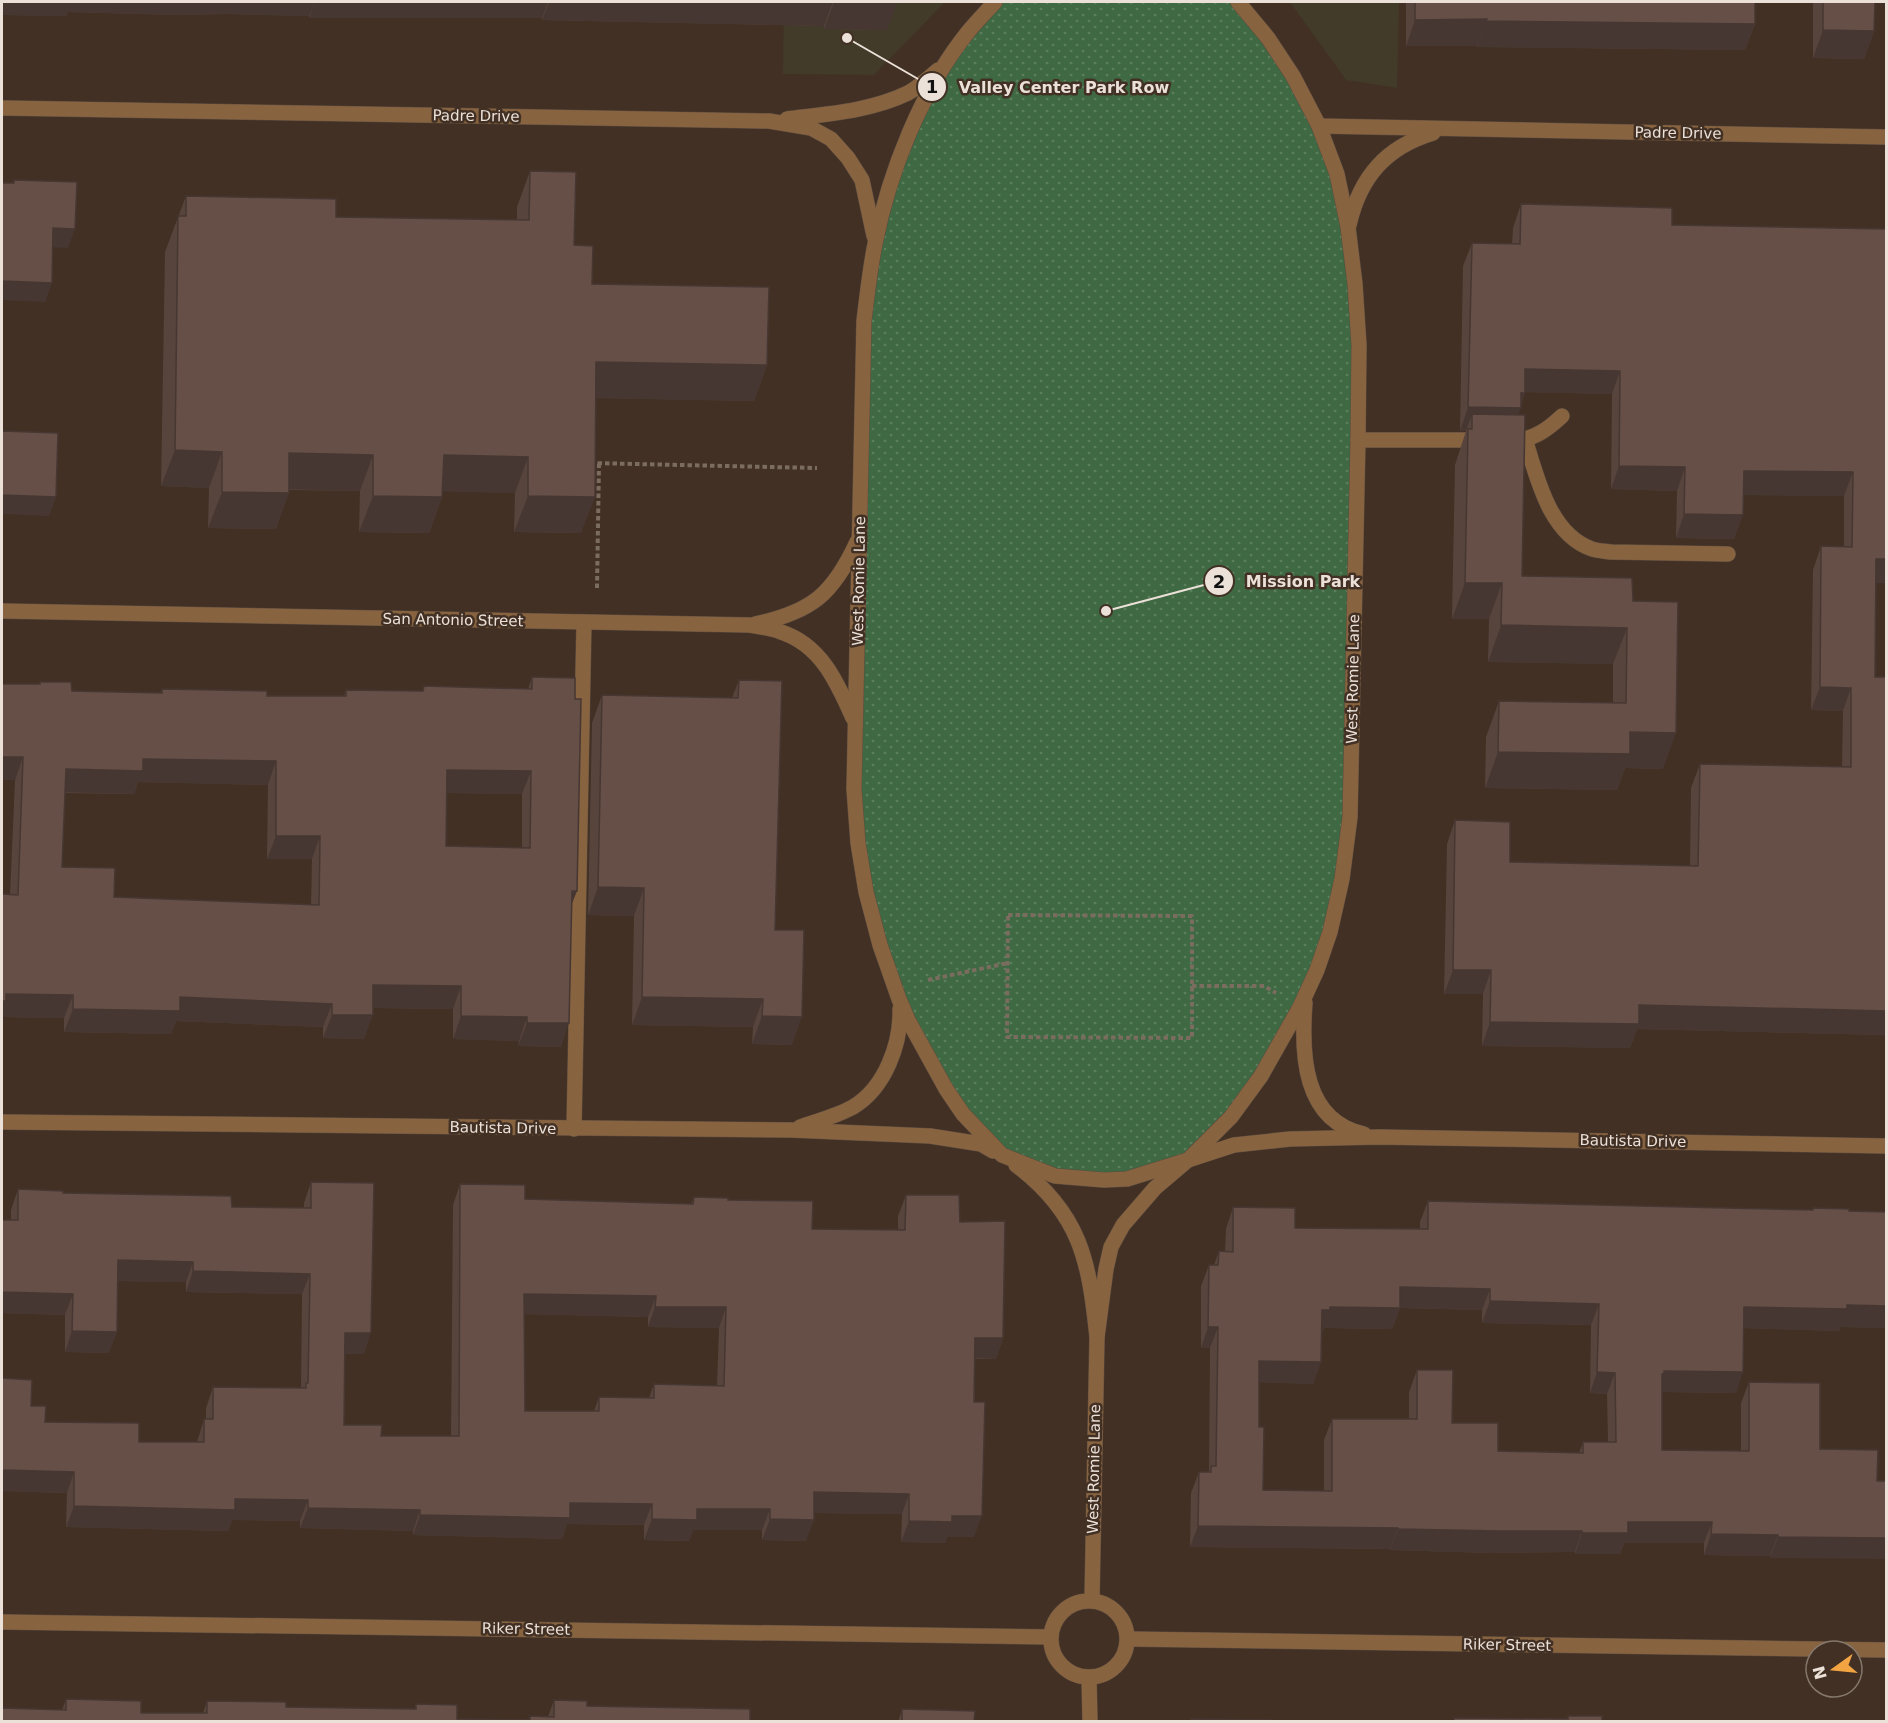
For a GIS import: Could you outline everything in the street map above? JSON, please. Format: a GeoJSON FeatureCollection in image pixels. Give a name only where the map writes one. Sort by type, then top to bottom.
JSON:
{"type":"FeatureCollection","features":[{"type":"Feature","properties":{"kind":"street","name":"West Romie Lane"},"geometry":{"type":"LineString","coordinates":[[995,2],[967,32],[945,64],[914,123],[882,213],[875,242],[864,321],[854,789],[859,853],[866,892],[880,945],[908,1020],[946,1089],[963,1114],[1002,1155],[1048,1194],[1070,1222],[1087,1265],[1097,1337]]}},
{"type":"Feature","properties":{"kind":"street","name":"West Romie Lane"},"geometry":{"type":"LineString","coordinates":[[1092,1600],[1097,1337],[1111,1247],[1123,1225],[1137,1207],[1231,1117],[1261,1076],[1303,1000],[1330,932],[1342,879],[1350,817],[1359,345],[1348,227],[1337,174],[1319,126],[1293,76],[1268,38],[1238,2]]}},
{"type":"Feature","properties":{"kind":"street"},"geometry":{"type":"LineString","coordinates":[[769,121],[832,113],[885,101],[909,92],[945,64]]}},
{"type":"Feature","properties":{"kind":"street","name":"Padre Drive"},"geometry":{"type":"LineString","coordinates":[[2,108],[769,121],[811,128],[831,139],[848,158],[862,180],[875,242]]}},
{"type":"Feature","properties":{"kind":"street"},"geometry":{"type":"LineString","coordinates":[[1319,126],[1469,130]]}},
{"type":"Feature","properties":{"kind":"street"},"geometry":{"type":"LineString","coordinates":[[1348,227],[1359,193],[1371,173],[1384,158],[1401,145],[1417,138],[1441,132],[1469,130]]}},
{"type":"Feature","properties":{"kind":"street","name":"Padre Drive"},"geometry":{"type":"LineString","coordinates":[[1469,130],[1887,137]]}},
{"type":"Feature","properties":{"kind":"street"},"geometry":{"type":"LineString","coordinates":[[1358,440],[1499,441],[1525,439],[1541,433],[1562,416]]}},
{"type":"Feature","properties":{"kind":"street"},"geometry":{"type":"LineString","coordinates":[[1525,439],[1546,502],[1574,540],[1592,549],[1611,552],[1728,554]]}},
{"type":"Feature","properties":{"kind":"street"},"geometry":{"type":"LineString","coordinates":[[749,625],[796,612],[832,587],[847,564],[860,536]]}},
{"type":"Feature","properties":{"kind":"street","name":"San Antonio Street"},"geometry":{"type":"LineString","coordinates":[[2,611],[749,625],[780,631],[802,641],[817,654],[830,670],[856,724]]}},
{"type":"Feature","properties":{"kind":"street"},"geometry":{"type":"LineString","coordinates":[[574,1129],[584,622]]}},
{"type":"Feature","properties":{"kind":"street"},"geometry":{"type":"LineString","coordinates":[[791,1130],[851,1108],[864,1100],[873,1090],[882,1078],[895,1047],[899,1029],[899,999]]}},
{"type":"Feature","properties":{"kind":"street"},"geometry":{"type":"LineString","coordinates":[[1303,1000],[1306,1066],[1317,1100],[1341,1126],[1355,1132],[1379,1137]]}},
{"type":"Feature","properties":{"kind":"street","name":"Bautista Drive"},"geometry":{"type":"LineString","coordinates":[[2,1122],[791,1130],[930,1136],[981,1144],[1002,1155]]}},
{"type":"Feature","properties":{"kind":"street"},"geometry":{"type":"LineString","coordinates":[[1188,1160],[1214,1150],[1256,1142],[1379,1137]]}},
{"type":"Feature","properties":{"kind":"street","name":"Bautista Drive"},"geometry":{"type":"LineString","coordinates":[[1379,1137],[1887,1146]]}},
{"type":"Feature","properties":{"kind":"street","name":"West Romie Lane"},"geometry":{"type":"LineString","coordinates":[[1002,1155],[1055,1176],[1104,1180],[1127,1179],[1188,1160]]}},
{"type":"Feature","properties":{"kind":"street"},"geometry":{"type":"LineString","coordinates":[[1092,1600],[1102,1602],[1118,1612],[1127,1629],[1128,1639],[1123,1658],[1116,1666],[1099,1676],[1078,1676],[1061,1665],[1055,1657],[1050,1637],[1053,1624],[1069,1606],[1080,1601],[1092,1600]]}},
{"type":"Feature","properties":{"kind":"street","name":"Riker Street"},"geometry":{"type":"LineString","coordinates":[[2,1622],[1050,1637]]}},
{"type":"Feature","properties":{"kind":"street","name":"Riker Street"},"geometry":{"type":"LineString","coordinates":[[1128,1639],[1887,1650]]}},
{"type":"Feature","properties":{"kind":"street"},"geometry":{"type":"LineString","coordinates":[[1089,1677],[1090,1722]]}},
{"type":"Feature","properties":{"kind":"path"},"geometry":{"type":"LineString","coordinates":[[582,463],[817,468]]}},
{"type":"Feature","properties":{"kind":"path"},"geometry":{"type":"LineString","coordinates":[[597,588],[599,464]]}},
{"type":"Feature","properties":{"kind":"path"},"geometry":{"type":"LineString","coordinates":[[1008,915],[1192,916],[1192,986],[1192,1038],[1007,1037],[1008,915]]}},
{"type":"Feature","properties":{"kind":"path"},"geometry":{"type":"LineString","coordinates":[[928,980],[1008,963]]}},
{"type":"Feature","properties":{"kind":"path"},"geometry":{"type":"LineString","coordinates":[[1192,986],[1264,986],[1303,1000]]}},
{"type":"Feature","properties":{"kind":"shaded area"},"geometry":{"type":"Polygon","coordinates":[[[784,2],[945,2],[874,75],[783,74],[784,2]]]}},
{"type":"Feature","properties":{"kind":"shaded area"},"geometry":{"type":"Polygon","coordinates":[[[1290,2],[1399,2],[1397,88],[1346,80],[1290,2]]]}},
{"type":"Feature","properties":{"kind":"green space"},"geometry":{"type":"Polygon","coordinates":[[[995,2],[1238,2],[1319,126],[1355,284],[1350,817],[1330,932],[1285,1035],[1188,1160],[1150,1173],[1055,1176],[984,1138],[908,1020],[858,843],[864,321],[897,169],[967,32],[995,2]]]}},
{"type":"Feature","properties":{"kind":"building"},"geometry":{"type":"Polygon","coordinates":[[[847,2],[897,2],[897,3],[847,2]]]}},
{"type":"Feature","properties":{"kind":"building"},"geometry":{"type":"Polygon","coordinates":[[[1415,2],[1755,2],[1755,24],[1486,21],[1487,19],[1415,20],[1415,2]]]}},
{"type":"Feature","properties":{"kind":"building"},"geometry":{"type":"Polygon","coordinates":[[[1823,2],[1875,2],[1874,31],[1823,30],[1823,2]]]}},
{"type":"Feature","properties":{"kind":"building"},"geometry":{"type":"Polygon","coordinates":[[[530,171],[576,172],[574,245],[593,246],[592,284],[769,287],[767,365],[596,362],[595,497],[528,496],[528,457],[444,455],[442,497],[373,496],[373,455],[289,453],[289,493],[222,492],[222,452],[175,450],[178,216],[186,216],[186,196],[336,199],[336,217],[529,220],[530,171]]]}},
{"type":"Feature","properties":{"kind":"building"},"geometry":{"type":"Polygon","coordinates":[[[14,180],[77,182],[75,229],[53,228],[52,283],[2,281],[2,183],[14,183],[14,180]]]}},
{"type":"Feature","properties":{"kind":"building"},"geometry":{"type":"Polygon","coordinates":[[[1521,204],[1672,208],[1672,225],[1887,229],[1887,559],[1876,559],[1875,677],[1887,677],[1887,1011],[1639,1005],[1639,1024],[1490,1022],[1491,970],[1453,970],[1455,820],[1510,822],[1510,862],[1698,866],[1700,764],[1851,767],[1851,688],[1820,687],[1821,546],[1852,547],[1853,472],[1744,471],[1743,515],[1684,514],[1685,467],[1619,466],[1620,371],[1525,369],[1525,393],[1521,393],[1521,408],[1468,407],[1472,243],[1520,244],[1521,204]]]}},
{"type":"Feature","properties":{"kind":"building"},"geometry":{"type":"Polygon","coordinates":[[[1472,414],[1525,415],[1522,576],[1632,578],[1633,601],[1678,602],[1676,733],[1630,732],[1630,754],[1498,752],[1499,701],[1626,703],[1627,628],[1501,625],[1502,583],[1465,583],[1468,429],[1472,429],[1472,414]]]}},
{"type":"Feature","properties":{"kind":"building"},"geometry":{"type":"Polygon","coordinates":[[[2,431],[58,433],[56,497],[2,495],[2,431]]]}},
{"type":"Feature","properties":{"kind":"building"},"geometry":{"type":"Polygon","coordinates":[[[532,677],[575,678],[575,699],[581,699],[577,891],[572,891],[569,1023],[527,1023],[527,1017],[461,1016],[461,986],[373,985],[373,1015],[332,1015],[332,1004],[180,997],[180,1011],[73,1009],[73,995],[6,994],[6,1001],[2,1001],[2,894],[18,895],[23,757],[2,757],[2,684],[71,682],[72,691],[162,693],[162,689],[267,691],[267,696],[346,696],[346,690],[423,691],[424,686],[532,689],[532,677]],[[143,759],[143,771],[66,769],[62,867],[115,868],[114,897],[319,905],[320,836],[276,836],[276,761],[143,759]],[[447,770],[446,846],[530,848],[531,771],[447,770]]]}},
{"type":"Feature","properties":{"kind":"building"},"geometry":{"type":"Polygon","coordinates":[[[739,680],[782,681],[775,930],[804,930],[802,1017],[762,1016],[763,999],[642,997],[644,888],[598,887],[602,695],[738,698],[739,680]]]}},
{"type":"Feature","properties":{"kind":"building"},"geometry":{"type":"Polygon","coordinates":[[[311,1182],[374,1183],[371,1333],[345,1333],[344,1425],[382,1425],[381,1436],[459,1436],[460,1184],[525,1185],[525,1199],[693,1204],[694,1197],[728,1198],[728,1200],[813,1201],[812,1229],[905,1230],[906,1195],[959,1195],[960,1222],[1005,1221],[1003,1338],[975,1338],[974,1402],[985,1402],[982,1516],[952,1516],[952,1522],[909,1521],[909,1494],[814,1492],[814,1520],[770,1519],[770,1509],[697,1509],[697,1520],[652,1519],[652,1504],[570,1503],[570,1518],[420,1515],[420,1510],[308,1508],[308,1500],[235,1499],[235,1510],[74,1506],[74,1472],[2,1470],[2,1378],[32,1380],[31,1406],[46,1406],[45,1422],[139,1423],[139,1442],[204,1442],[204,1419],[213,1419],[213,1387],[306,1388],[306,1383],[308,1383],[310,1274],[193,1271],[193,1262],[118,1260],[117,1332],[72,1331],[73,1294],[2,1292],[2,1220],[18,1220],[18,1189],[63,1191],[63,1193],[231,1196],[232,1207],[311,1208],[311,1182]],[[524,1294],[525,1411],[599,1411],[599,1397],[654,1398],[654,1384],[724,1386],[726,1307],[655,1307],[656,1296],[524,1294]]]}},
{"type":"Feature","properties":{"kind":"building"},"geometry":{"type":"Polygon","coordinates":[[[1428,1201],[1813,1210],[1813,1208],[1887,1212],[1887,1306],[1847,1305],[1847,1309],[1744,1307],[1743,1372],[1664,1371],[1662,1374],[1662,1450],[1749,1451],[1749,1382],[1820,1383],[1820,1449],[1878,1450],[1877,1481],[1887,1481],[1887,1538],[1711,1534],[1712,1522],[1628,1522],[1628,1533],[1198,1526],[1199,1472],[1211,1472],[1211,1466],[1216,1466],[1218,1327],[1208,1327],[1209,1265],[1218,1265],[1219,1251],[1233,1252],[1233,1207],[1295,1208],[1295,1228],[1428,1229],[1428,1201]],[[1400,1287],[1400,1308],[1330,1307],[1330,1310],[1322,1310],[1321,1362],[1259,1361],[1259,1427],[1264,1427],[1263,1490],[1332,1491],[1332,1419],[1417,1419],[1417,1370],[1453,1370],[1452,1423],[1498,1423],[1498,1451],[1583,1453],[1583,1442],[1616,1442],[1615,1373],[1597,1372],[1599,1304],[1490,1301],[1490,1289],[1400,1287]]]}},
{"type":"Feature","properties":{"kind":"building"},"geometry":{"type":"Polygon","coordinates":[[[66,1699],[141,1701],[141,1713],[207,1713],[207,1701],[286,1702],[286,1707],[416,1709],[416,1704],[457,1705],[457,1719],[530,1720],[530,1716],[554,1717],[554,1700],[587,1701],[587,1706],[750,1709],[750,1722],[2,1722],[2,1708],[66,1710],[66,1699]]]}},
{"type":"Feature","properties":{"kind":"building"},"geometry":{"type":"Polygon","coordinates":[[[902,1709],[975,1711],[974,1722],[902,1722],[902,1709]]]}},
{"type":"Feature","properties":{"kind":"building"},"geometry":{"type":"Polygon","coordinates":[[[1568,1716],[1602,1716],[1602,1722],[1454,1722],[1454,1718],[1568,1719],[1568,1716]]]}},
{"type":"Feature","properties":{"kind":"building"},"geometry":{"type":"Polygon","coordinates":[[[1191,1719],[1272,1720],[1272,1722],[1191,1722],[1191,1719]]]}},
{"type":"Feature","properties":{"kind":"building"},"geometry":{"type":"Polygon","coordinates":[[[1338,1721],[1396,1722],[1338,1722],[1338,1721]]]}},
{"type":"Feature","properties":{"kind":"place","name":"Valley Center Park Row"},"geometry":{"type":"Point","coordinates":[847,38]}},
{"type":"Feature","properties":{"kind":"place","name":"Mission Park"},"geometry":{"type":"Point","coordinates":[1106,611]}}]}
